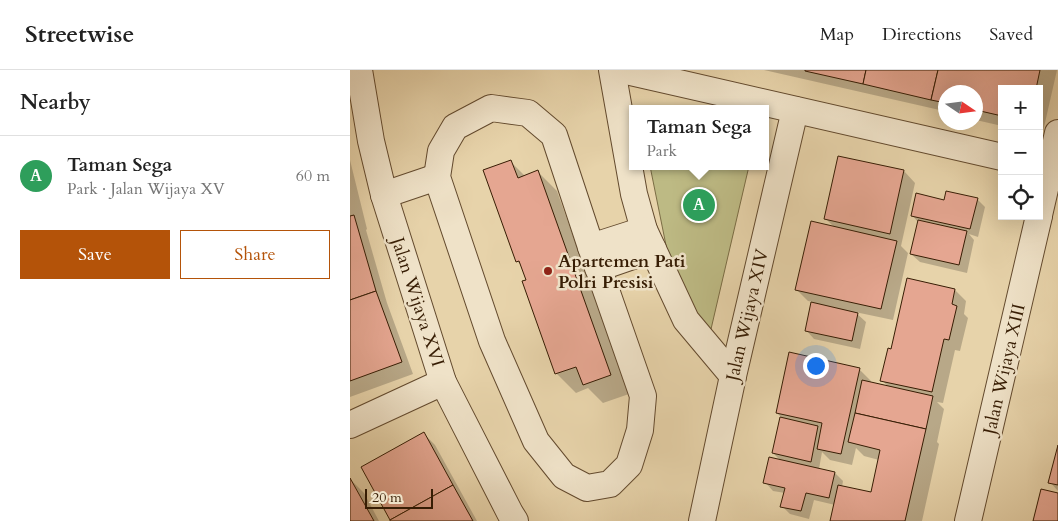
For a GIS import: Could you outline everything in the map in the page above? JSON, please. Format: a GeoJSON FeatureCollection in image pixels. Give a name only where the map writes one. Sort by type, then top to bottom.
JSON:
{"type":"FeatureCollection","features":[{"type":"Feature","properties":{"kind":"street","name":"Jalan Wijaya XVI"},"geometry":{"type":"LineString","coordinates":[[359,70],[384,195],[443,382],[515,521]]}},
{"type":"Feature","properties":{"kind":"street"},"geometry":{"type":"LineString","coordinates":[[612,70],[629,166]]}},
{"type":"Feature","properties":{"kind":"street"},"geometry":{"type":"LineString","coordinates":[[622,70],[998,156]]}},
{"type":"Feature","properties":{"kind":"street"},"geometry":{"type":"LineString","coordinates":[[491,108],[528,113],[554,135],[594,257],[643,396],[640,430],[629,465],[610,484],[587,488],[564,476],[536,441],[492,341],[437,177],[441,151],[455,127],[491,108]]}},
{"type":"Feature","properties":{"kind":"street","name":"Jalan Wijaya XIV"},"geometry":{"type":"LineString","coordinates":[[702,521],[733,376],[795,110]]}},
{"type":"Feature","properties":{"kind":"street","name":"Jalan Wijaya XIII"},"geometry":{"type":"LineString","coordinates":[[1043,197],[1058,133]]}},
{"type":"Feature","properties":{"kind":"street"},"geometry":{"type":"LineString","coordinates":[[630,170],[634,194],[648,239],[686,320],[733,376]]}},
{"type":"Feature","properties":{"kind":"street"},"geometry":{"type":"LineString","coordinates":[[384,195],[437,177]]}},
{"type":"Feature","properties":{"kind":"street","name":"Jalan Wijaya XIII"},"geometry":{"type":"LineString","coordinates":[[968,521],[1038,220]]}},
{"type":"Feature","properties":{"kind":"street"},"geometry":{"type":"LineString","coordinates":[[594,257],[648,239]]}},
{"type":"Feature","properties":{"kind":"street"},"geometry":{"type":"LineString","coordinates":[[350,425],[443,382]]}},
{"type":"Feature","properties":{"kind":"shaded area"},"geometry":{"type":"Polygon","coordinates":[[[651,170],[748,170],[708,342],[672,275],[651,170]]]}},
{"type":"Feature","properties":{"kind":"building"},"geometry":{"type":"Polygon","coordinates":[[[805,70],[866,70],[863,84],[805,70]]]}},
{"type":"Feature","properties":{"kind":"building"},"geometry":{"type":"Polygon","coordinates":[[[866,70],[938,70],[931,100],[863,84],[866,70]]]}},
{"type":"Feature","properties":{"kind":"building"},"geometry":{"type":"Polygon","coordinates":[[[938,70],[1040,70],[1037,85],[998,85],[998,115],[983,112],[983,85],[938,85],[938,101],[931,100],[938,70]]]}},
{"type":"Feature","properties":{"kind":"building"},"geometry":{"type":"Polygon","coordinates":[[[838,156],[904,170],[890,234],[824,219],[838,156]]]}},
{"type":"Feature","properties":{"kind":"building","name":"Apartemen Pati Polri Presisi"},"geometry":{"type":"Polygon","coordinates":[[[511,160],[518,178],[538,170],[611,375],[583,385],[576,367],[555,374],[522,281],[526,280],[519,261],[516,262],[483,170],[511,160]]]}},
{"type":"Feature","properties":{"kind":"building"},"geometry":{"type":"Polygon","coordinates":[[[946,191],[978,198],[970,229],[911,216],[916,193],[944,200],[946,191]]]}},
{"type":"Feature","properties":{"kind":"building"},"geometry":{"type":"Polygon","coordinates":[[[354,215],[376,291],[350,300],[350,216],[354,215]]]}},
{"type":"Feature","properties":{"kind":"building"},"geometry":{"type":"Polygon","coordinates":[[[918,220],[967,231],[959,265],[910,254],[918,220]]]}},
{"type":"Feature","properties":{"kind":"building"},"geometry":{"type":"Polygon","coordinates":[[[811,221],[897,241],[881,309],[795,290],[811,221]]]}},
{"type":"Feature","properties":{"kind":"building"},"geometry":{"type":"Polygon","coordinates":[[[907,278],[955,289],[952,304],[957,306],[949,340],[944,339],[932,392],[880,381],[888,348],[891,349],[907,278]]]}},
{"type":"Feature","properties":{"kind":"building"},"geometry":{"type":"Polygon","coordinates":[[[376,291],[402,362],[350,381],[350,300],[376,291]]]}},
{"type":"Feature","properties":{"kind":"building"},"geometry":{"type":"Polygon","coordinates":[[[811,302],[858,313],[852,341],[805,331],[811,302]]]}},
{"type":"Feature","properties":{"kind":"building"},"geometry":{"type":"Polygon","coordinates":[[[789,352],[860,368],[841,454],[817,449],[822,423],[776,413],[789,352]]]}},
{"type":"Feature","properties":{"kind":"building"},"geometry":{"type":"Polygon","coordinates":[[[862,380],[933,396],[926,429],[855,413],[862,380]]]}},
{"type":"Feature","properties":{"kind":"building"},"geometry":{"type":"Polygon","coordinates":[[[855,413],[926,429],[905,521],[830,521],[838,485],[871,492],[880,450],[848,442],[855,413]]]}},
{"type":"Feature","properties":{"kind":"building"},"geometry":{"type":"Polygon","coordinates":[[[780,417],[818,426],[811,462],[772,453],[780,417]]]}},
{"type":"Feature","properties":{"kind":"building"},"geometry":{"type":"Polygon","coordinates":[[[424,432],[453,485],[390,520],[361,467],[424,432]]]}},
{"type":"Feature","properties":{"kind":"building"},"geometry":{"type":"Polygon","coordinates":[[[1058,445],[1058,485],[1048,483],[1058,445]]]}},
{"type":"Feature","properties":{"kind":"building"},"geometry":{"type":"Polygon","coordinates":[[[769,457],[835,472],[829,498],[806,493],[801,511],[780,507],[785,488],[763,483],[769,457]]]}},
{"type":"Feature","properties":{"kind":"building"},"geometry":{"type":"Polygon","coordinates":[[[350,478],[374,521],[350,521],[350,478]]]}},
{"type":"Feature","properties":{"kind":"building"},"geometry":{"type":"Polygon","coordinates":[[[453,485],[473,521],[390,521],[390,520],[453,485]]]}},
{"type":"Feature","properties":{"kind":"building"},"geometry":{"type":"Polygon","coordinates":[[[1041,489],[1058,493],[1058,521],[1033,521],[1041,489]]]}},
{"type":"Feature","properties":{"kind":"place","name":"Taman Sega"},"geometry":{"type":"Point","coordinates":[699,205]}},
{"type":"Feature","properties":{"kind":"place","name":"Apartemen Pati Polri Presisi"},"geometry":{"type":"Point","coordinates":[548,271]}}]}
